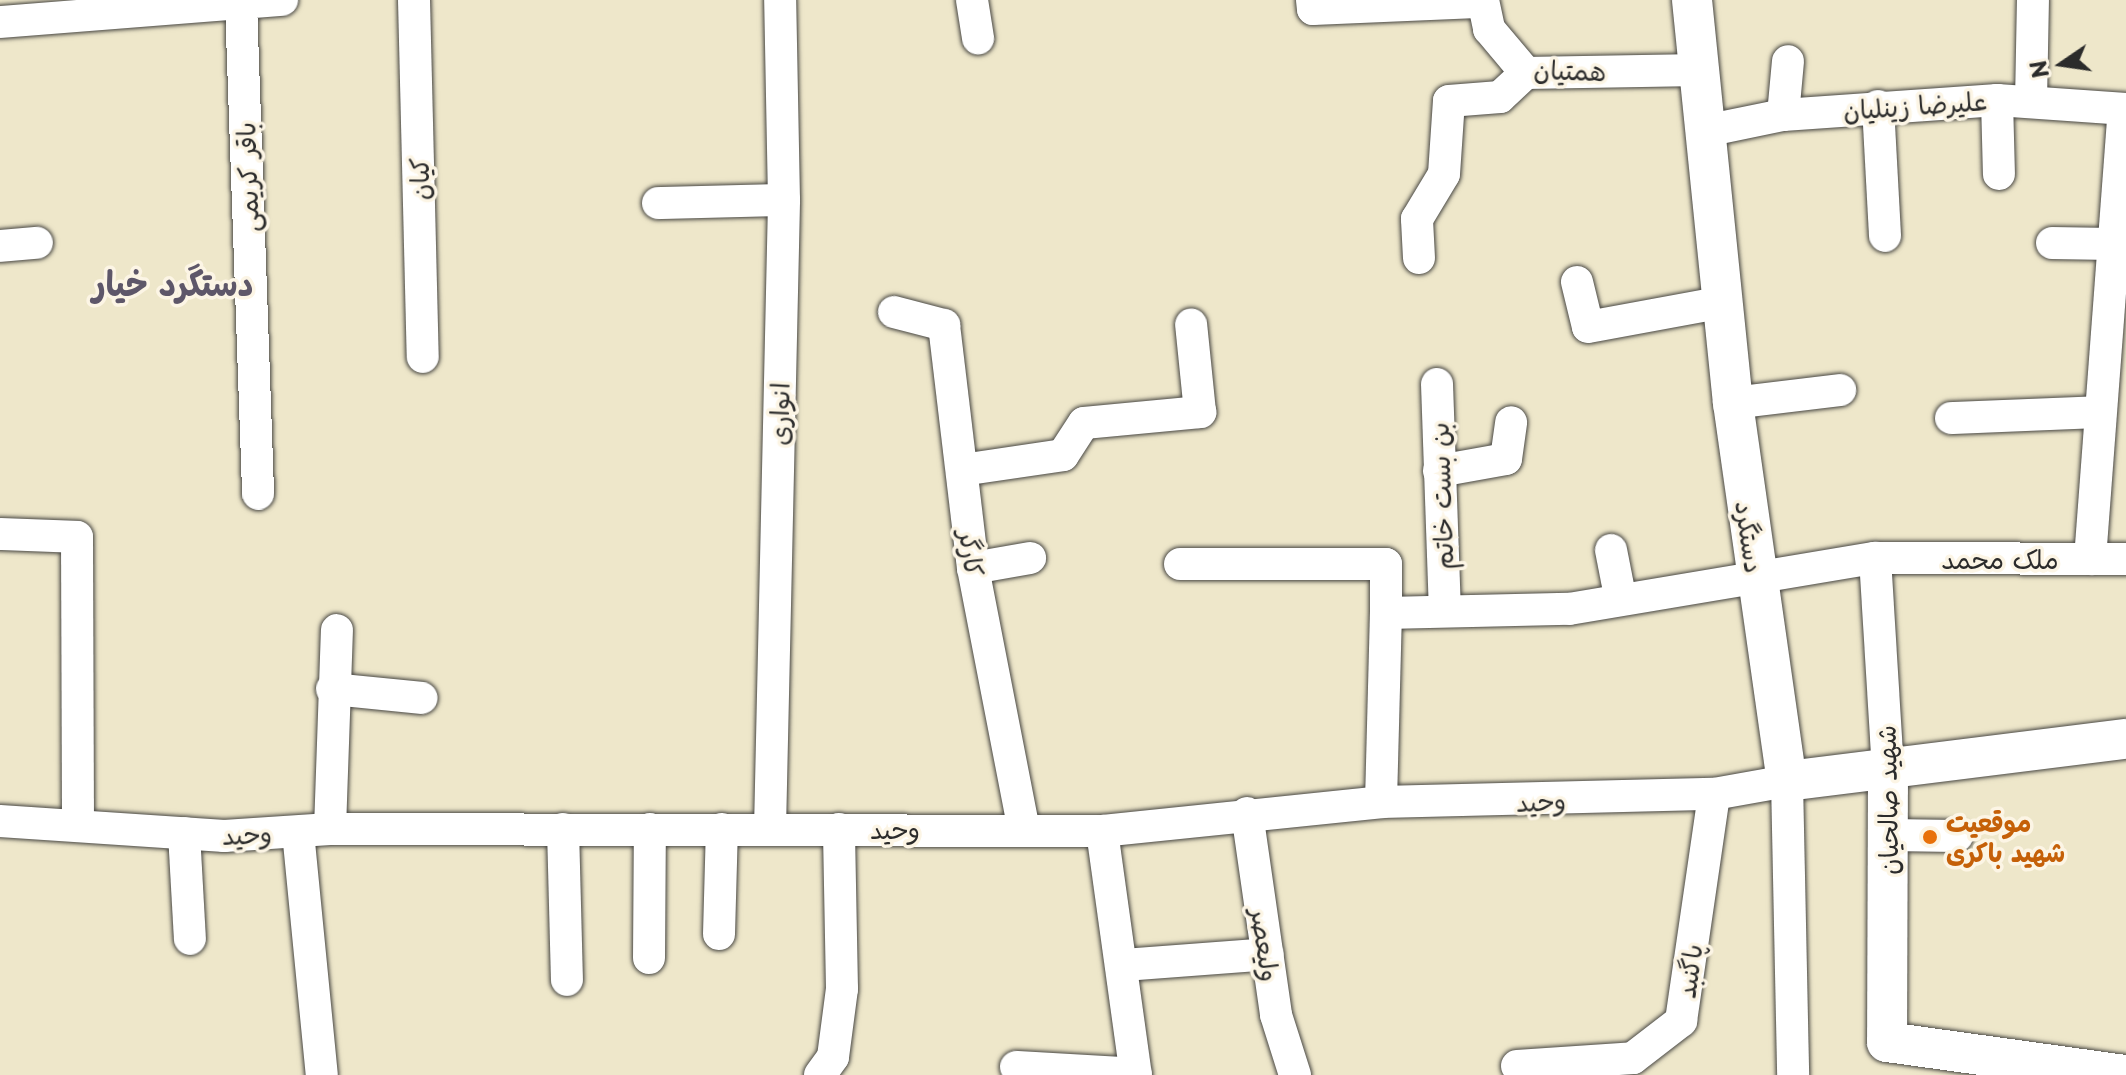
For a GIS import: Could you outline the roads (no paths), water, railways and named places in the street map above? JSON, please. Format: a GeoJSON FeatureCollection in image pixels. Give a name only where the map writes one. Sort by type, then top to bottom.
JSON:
{"type":"FeatureCollection","features":[{"type":"Feature","properties":{"kind":"street"},"geometry":{"type":"LineString","coordinates":[[0,22],[184,4],[282,0]]}},
{"type":"Feature","properties":{"kind":"street","name":"کیان"},"geometry":{"type":"LineString","coordinates":[[414,0],[423,357]]}},
{"type":"Feature","properties":{"kind":"street","name":"انواری"},"geometry":{"type":"LineString","coordinates":[[770,829],[784,200],[780,0]]}},
{"type":"Feature","properties":{"kind":"street"},"geometry":{"type":"LineString","coordinates":[[972,0],[978,39]]}},
{"type":"Feature","properties":{"kind":"street"},"geometry":{"type":"LineString","coordinates":[[1312,0],[1313,9],[1483,1]]}},
{"type":"Feature","properties":{"kind":"street","name":"دستگرد"},"geometry":{"type":"LineString","coordinates":[[1692,0],[1733,403],[1787,781],[1793,1075]]}},
{"type":"Feature","properties":{"kind":"street"},"geometry":{"type":"LineString","coordinates":[[2031,102],[2033,0]]}},
{"type":"Feature","properties":{"kind":"street","name":"همتیان"},"geometry":{"type":"LineString","coordinates":[[1483,1],[1489,29],[1526,73],[1699,70]]}},
{"type":"Feature","properties":{"kind":"street","name":"باقر کریمی"},"geometry":{"type":"LineString","coordinates":[[241,4],[258,494]]}},
{"type":"Feature","properties":{"kind":"street"},"geometry":{"type":"LineString","coordinates":[[1783,115],[1788,61]]}},
{"type":"Feature","properties":{"kind":"street"},"geometry":{"type":"LineString","coordinates":[[1419,258],[1417,219],[1444,174],[1449,101],[1500,97],[1526,73]]}},
{"type":"Feature","properties":{"kind":"street"},"geometry":{"type":"LineString","coordinates":[[1997,100],[1999,174]]}},
{"type":"Feature","properties":{"kind":"street","name":"علیرضا زینلیان"},"geometry":{"type":"LineString","coordinates":[[1705,131],[1783,115],[1878,106],[1997,100],[2125,109]]}},
{"type":"Feature","properties":{"kind":"street"},"geometry":{"type":"LineString","coordinates":[[1878,106],[1885,236]]}},
{"type":"Feature","properties":{"kind":"street"},"geometry":{"type":"LineString","coordinates":[[2090,559],[2100,412],[2115,348],[2112,244],[2125,109]]}},
{"type":"Feature","properties":{"kind":"street"},"geometry":{"type":"LineString","coordinates":[[658,203],[784,200]]}},
{"type":"Feature","properties":{"kind":"street"},"geometry":{"type":"LineString","coordinates":[[0,246],[37,243]]}},
{"type":"Feature","properties":{"kind":"street"},"geometry":{"type":"LineString","coordinates":[[2052,243],[2112,244]]}},
{"type":"Feature","properties":{"kind":"street"},"geometry":{"type":"LineString","coordinates":[[1577,282],[1588,327],[1724,302]]}},
{"type":"Feature","properties":{"kind":"street","name":"کارگر"},"geometry":{"type":"LineString","coordinates":[[894,312],[944,325],[973,568],[1024,830]]}},
{"type":"Feature","properties":{"kind":"street"},"geometry":{"type":"LineString","coordinates":[[962,470],[1063,455],[1084,423],[1200,412],[1191,324]]}},
{"type":"Feature","properties":{"kind":"street","name":"بن بست خاتم"},"geometry":{"type":"LineString","coordinates":[[1437,384],[1445,609]]}},
{"type":"Feature","properties":{"kind":"street"},"geometry":{"type":"LineString","coordinates":[[1733,403],[1840,390]]}},
{"type":"Feature","properties":{"kind":"street"},"geometry":{"type":"LineString","coordinates":[[1951,418],[2100,412]]}},
{"type":"Feature","properties":{"kind":"street"},"geometry":{"type":"LineString","coordinates":[[1439,471],[1506,459],[1511,422]]}},
{"type":"Feature","properties":{"kind":"street"},"geometry":{"type":"LineString","coordinates":[[0,534],[77,537],[78,823]]}},
{"type":"Feature","properties":{"kind":"street"},"geometry":{"type":"LineString","coordinates":[[1611,550],[1620,596]]}},
{"type":"Feature","properties":{"kind":"street"},"geometry":{"type":"LineString","coordinates":[[973,568],[1030,558]]}},
{"type":"Feature","properties":{"kind":"street","name":"ملک محمد"},"geometry":{"type":"LineString","coordinates":[[1386,613],[1445,609],[1569,609],[1620,596],[1755,573],[1875,558],[2126,559]]}},
{"type":"Feature","properties":{"kind":"street","name":"شهید صالحیان"},"geometry":{"type":"LineString","coordinates":[[1875,558],[1888,768],[1887,1042],[2126,1075]]}},
{"type":"Feature","properties":{"kind":"street"},"geometry":{"type":"LineString","coordinates":[[1180,564],[1386,564],[1381,802]]}},
{"type":"Feature","properties":{"kind":"street"},"geometry":{"type":"LineString","coordinates":[[330,829],[332,689],[337,630]]}},
{"type":"Feature","properties":{"kind":"street"},"geometry":{"type":"LineString","coordinates":[[332,689],[422,698]]}},
{"type":"Feature","properties":{"kind":"street"},"geometry":{"type":"LineString","coordinates":[[1787,781],[2126,739]]}},
{"type":"Feature","properties":{"kind":"street","name":"وحید"},"geometry":{"type":"LineString","coordinates":[[0,821],[78,823],[184,833],[330,829],[1102,831],[1247,813],[1381,802],[1714,794],[1787,781]]}},
{"type":"Feature","properties":{"kind":"street","name":"پاگنبد"},"geometry":{"type":"LineString","coordinates":[[1517,1066],[1633,1066],[1681,1021],[1714,794]]}},
{"type":"Feature","properties":{"kind":"street","name":"ولیعصر"},"geometry":{"type":"LineString","coordinates":[[1247,813],[1268,954],[1295,1075]]}},
{"type":"Feature","properties":{"kind":"street"},"geometry":{"type":"LineString","coordinates":[[563,829],[567,980]]}},
{"type":"Feature","properties":{"kind":"street"},"geometry":{"type":"LineString","coordinates":[[649,958],[650,829]]}},
{"type":"Feature","properties":{"kind":"street"},"geometry":{"type":"LineString","coordinates":[[719,934],[722,829]]}},
{"type":"Feature","properties":{"kind":"street"},"geometry":{"type":"LineString","coordinates":[[820,1075],[833,1057],[842,989],[839,829]]}},
{"type":"Feature","properties":{"kind":"street"},"geometry":{"type":"LineString","coordinates":[[1016,1067],[1136,1075],[1102,831]]}},
{"type":"Feature","properties":{"kind":"street"},"geometry":{"type":"LineString","coordinates":[[298,832],[322,1075]]}},
{"type":"Feature","properties":{"kind":"street"},"geometry":{"type":"LineString","coordinates":[[184,833],[190,939]]}},
{"type":"Feature","properties":{"kind":"street"},"geometry":{"type":"LineString","coordinates":[[1889,835],[1957,836]]}},
{"type":"Feature","properties":{"kind":"street"},"geometry":{"type":"LineString","coordinates":[[1123,965],[1268,954]]}},
{"type":"Feature","properties":{"kind":"place","name":"موقعیت شهید باکری"},"geometry":{"type":"Point","coordinates":[1930,837]}},
{"type":"Feature","properties":{"kind":"district","name":"دستگرد خیار"},"geometry":{"type":"Point","coordinates":[173,283]}}]}
